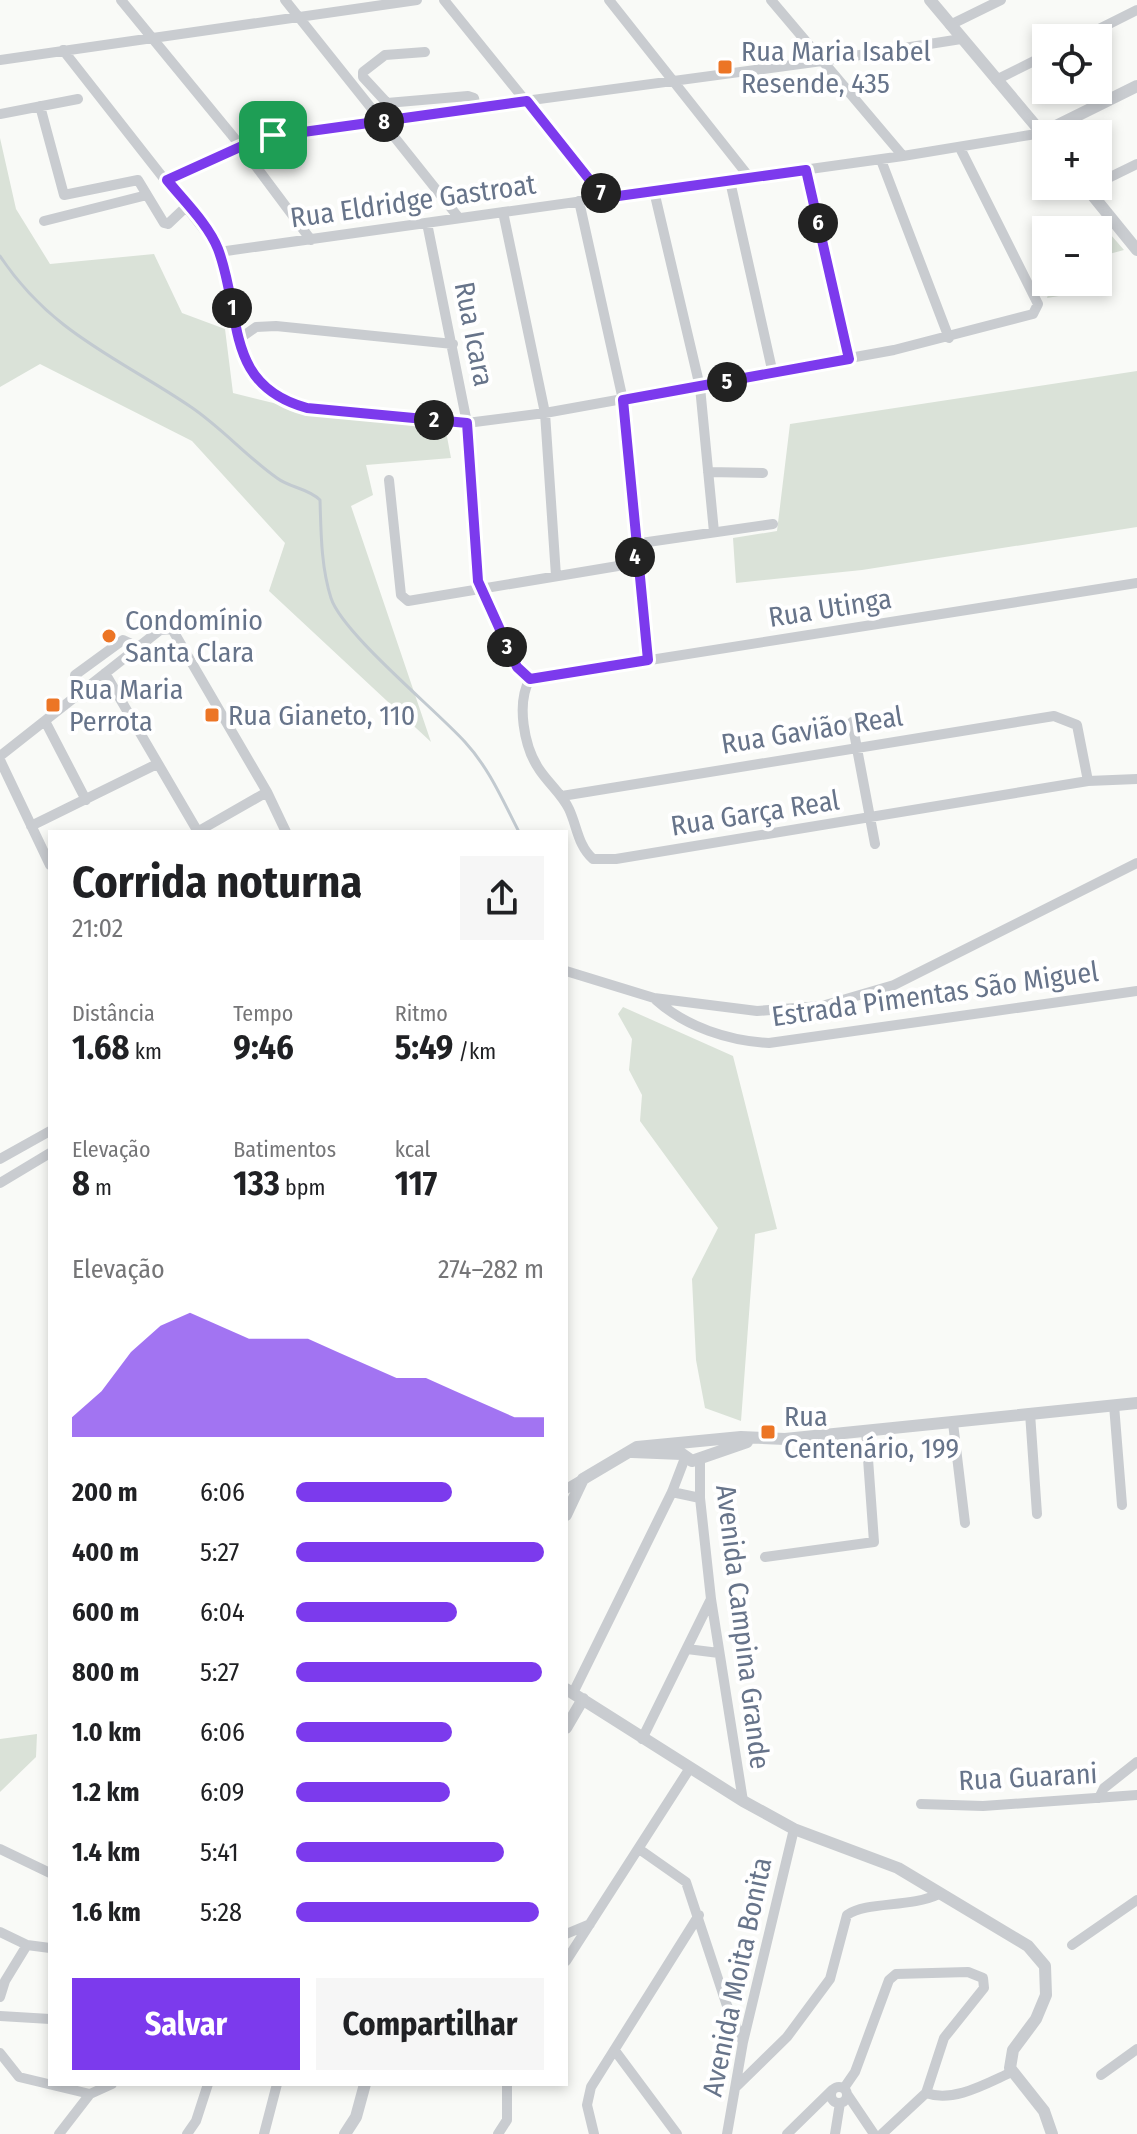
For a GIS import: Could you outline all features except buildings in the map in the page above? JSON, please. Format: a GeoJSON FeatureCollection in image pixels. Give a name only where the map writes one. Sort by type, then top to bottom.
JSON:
{"type":"FeatureCollection","features":[{"type":"Feature","properties":{"kind":"street"},"geometry":{"type":"LineString","coordinates":[[121,0],[240,145],[311,240]]}},
{"type":"Feature","properties":{"kind":"street"},"geometry":{"type":"LineString","coordinates":[[285,0],[459,218]]}},
{"type":"Feature","properties":{"kind":"street"},"geometry":{"type":"LineString","coordinates":[[0,60],[417,0]]}},
{"type":"Feature","properties":{"kind":"street"},"geometry":{"type":"LineString","coordinates":[[444,0],[604,198]]}},
{"type":"Feature","properties":{"kind":"street"},"geometry":{"type":"LineString","coordinates":[[609,0],[750,178]]}},
{"type":"Feature","properties":{"kind":"street"},"geometry":{"type":"LineString","coordinates":[[771,0],[903,156]]}},
{"type":"Feature","properties":{"kind":"street"},"geometry":{"type":"LineString","coordinates":[[930,0],[1032,122]]}},
{"type":"Feature","properties":{"kind":"street"},"geometry":{"type":"LineString","coordinates":[[950,25],[1001,0]]}},
{"type":"Feature","properties":{"kind":"street"},"geometry":{"type":"LineString","coordinates":[[1109,24],[1137,10]]}},
{"type":"Feature","properties":{"kind":"street"},"geometry":{"type":"LineString","coordinates":[[167,180],[240,145],[273,135],[385,122],[961,39]]}},
{"type":"Feature","properties":{"kind":"street"},"geometry":{"type":"LineString","coordinates":[[63,50],[167,180],[219,252],[239,339],[254,378],[289,403],[324,410],[467,423],[545,413],[849,359],[949,338],[1033,314],[1038,304],[960,148]]}},
{"type":"Feature","properties":{"kind":"street"},"geometry":{"type":"LineString","coordinates":[[425,52],[382,56],[363,72],[363,77],[387,103],[468,96],[474,98],[476,108]]}},
{"type":"Feature","properties":{"kind":"street"},"geometry":{"type":"LineString","coordinates":[[996,80],[1032,62]]}},
{"type":"Feature","properties":{"kind":"street"},"geometry":{"type":"LineString","coordinates":[[1074,120],[1137,86]]}},
{"type":"Feature","properties":{"kind":"street"},"geometry":{"type":"LineString","coordinates":[[0,114],[78,99]]}},
{"type":"Feature","properties":{"kind":"street"},"geometry":{"type":"LineString","coordinates":[[40,106],[64,195],[134,180],[142,184],[164,223],[187,206]]}},
{"type":"Feature","properties":{"kind":"street","name":"Rua Eldridge Gastroat"},"geometry":{"type":"LineString","coordinates":[[219,252],[1032,138]]}},
{"type":"Feature","properties":{"kind":"street"},"geometry":{"type":"LineString","coordinates":[[881,160],[949,338]]}},
{"type":"Feature","properties":{"kind":"street"},"geometry":{"type":"LineString","coordinates":[[1112,176],[1137,164]]}},
{"type":"Feature","properties":{"kind":"street"},"geometry":{"type":"LineString","coordinates":[[806,170],[849,359]]}},
{"type":"Feature","properties":{"kind":"street"},"geometry":{"type":"LineString","coordinates":[[730,181],[773,374]]}},
{"type":"Feature","properties":{"kind":"street"},"geometry":{"type":"LineString","coordinates":[[654,191],[700,387],[714,532]]}},
{"type":"Feature","properties":{"kind":"street"},"geometry":{"type":"LineString","coordinates":[[44,221],[147,195]]}},
{"type":"Feature","properties":{"kind":"street"},"geometry":{"type":"LineString","coordinates":[[1100,200],[1137,250]]}},
{"type":"Feature","properties":{"kind":"street"},"geometry":{"type":"LineString","coordinates":[[579,201],[623,400],[634,544],[648,660]]}},
{"type":"Feature","properties":{"kind":"street"},"geometry":{"type":"LineString","coordinates":[[503,212],[545,413],[556,576]]}},
{"type":"Feature","properties":{"kind":"street","name":"Rua Icara"},"geometry":{"type":"LineString","coordinates":[[427,223],[467,423],[475,560],[481,588],[517,667],[530,679]]}},
{"type":"Feature","properties":{"kind":"street"},"geometry":{"type":"LineString","coordinates":[[239,339],[256,327],[276,326],[453,344]]}},
{"type":"Feature","properties":{"kind":"street"},"geometry":{"type":"LineString","coordinates":[[708,472],[763,473]]}},
{"type":"Feature","properties":{"kind":"street"},"geometry":{"type":"LineString","coordinates":[[389,480],[401,595],[408,601],[636,563]]}},
{"type":"Feature","properties":{"kind":"street"},"geometry":{"type":"LineString","coordinates":[[634,544],[773,524]]}},
{"type":"Feature","properties":{"kind":"street","name":"Rua Utinga"},"geometry":{"type":"LineString","coordinates":[[530,679],[1137,583]]}},
{"type":"Feature","properties":{"kind":"street"},"geometry":{"type":"LineString","coordinates":[[48,861],[0,758],[160,630],[176,632],[267,792],[285,830]]}},
{"type":"Feature","properties":{"kind":"street"},"geometry":{"type":"LineString","coordinates":[[77,695],[75,675],[107,649],[123,640],[138,647]]}},
{"type":"Feature","properties":{"kind":"street"},"geometry":{"type":"LineString","coordinates":[[105,673],[197,830]]}},
{"type":"Feature","properties":{"kind":"street","name":"Rua Garça Real"},"geometry":{"type":"LineString","coordinates":[[530,679],[523,697],[529,747],[537,767],[562,796],[586,853],[593,859],[603,860],[1088,781],[1137,776]]}},
{"type":"Feature","properties":{"kind":"street","name":"Rua Gavião Real"},"geometry":{"type":"LineString","coordinates":[[562,796],[1054,716],[1070,720],[1081,733],[1088,781]]}},
{"type":"Feature","properties":{"kind":"street"},"geometry":{"type":"LineString","coordinates":[[45,721],[86,800]]}},
{"type":"Feature","properties":{"kind":"street"},"geometry":{"type":"LineString","coordinates":[[852,722],[875,844]]}},
{"type":"Feature","properties":{"kind":"street"},"geometry":{"type":"LineString","coordinates":[[31,826],[157,764]]}},
{"type":"Feature","properties":{"kind":"street"},"geometry":{"type":"LineString","coordinates":[[201,830],[267,792]]}},
{"type":"Feature","properties":{"kind":"street"},"geometry":{"type":"LineString","coordinates":[[568,972],[654,998],[757,1011],[791,1011],[862,996],[935,966],[1137,863]]}},
{"type":"Feature","properties":{"kind":"street","name":"Estrada Pimentas São Miguel"},"geometry":{"type":"LineString","coordinates":[[654,998],[668,1011],[706,1030],[746,1042],[769,1043],[1137,991]]}},
{"type":"Feature","properties":{"kind":"street"},"geometry":{"type":"LineString","coordinates":[[0,1159],[48,1132]]}},
{"type":"Feature","properties":{"kind":"street"},"geometry":{"type":"LineString","coordinates":[[0,1183],[48,1154]]}},
{"type":"Feature","properties":{"kind":"street"},"geometry":{"type":"LineString","coordinates":[[568,1488],[625,1451],[645,1444],[866,1431],[1137,1403]]}},
{"type":"Feature","properties":{"kind":"street"},"geometry":{"type":"LineString","coordinates":[[1114,1405],[1122,1505]]}},
{"type":"Feature","properties":{"kind":"street"},"geometry":{"type":"LineString","coordinates":[[1030,1413],[1037,1514]]}},
{"type":"Feature","properties":{"kind":"street"},"geometry":{"type":"LineString","coordinates":[[953,1423],[965,1523]]}},
{"type":"Feature","properties":{"kind":"street"},"geometry":{"type":"LineString","coordinates":[[765,1557],[874,1542],[866,1431]]}},
{"type":"Feature","properties":{"kind":"street"},"geometry":{"type":"LineString","coordinates":[[625,1451],[683,1456],[692,1461],[754,1439]]}},
{"type":"Feature","properties":{"kind":"street"},"geometry":{"type":"LineString","coordinates":[[568,1720],[574,1694],[672,1492],[683,1456],[682,1446],[692,1440]]}},
{"type":"Feature","properties":{"kind":"street"},"geometry":{"type":"LineString","coordinates":[[692,1440],[702,1446],[701,1456]]}},
{"type":"Feature","properties":{"kind":"street","name":"Avenida Campina Grande"},"geometry":{"type":"LineString","coordinates":[[701,1456],[700,1498],[711,1599],[743,1801]]}},
{"type":"Feature","properties":{"kind":"street"},"geometry":{"type":"LineString","coordinates":[[568,1511],[583,1479]]}},
{"type":"Feature","properties":{"kind":"street"},"geometry":{"type":"LineString","coordinates":[[672,1492],[700,1498]]}},
{"type":"Feature","properties":{"kind":"street"},"geometry":{"type":"LineString","coordinates":[[642,1739],[711,1599]]}},
{"type":"Feature","properties":{"kind":"street"},"geometry":{"type":"LineString","coordinates":[[687,1649],[719,1653]]}},
{"type":"Feature","properties":{"kind":"street"},"geometry":{"type":"LineString","coordinates":[[574,1694],[743,1801],[794,1829],[878,1858],[1013,1935],[1045,1966],[1042,2007],[1013,2050],[1010,2061],[1012,2072],[1044,2111],[1052,2134]]}},
{"type":"Feature","properties":{"kind":"street"},"geometry":{"type":"LineString","coordinates":[[1099,1798],[1104,1788],[1137,1762]]}},
{"type":"Feature","properties":{"kind":"street"},"geometry":{"type":"LineString","coordinates":[[568,1958],[690,1768]]}},
{"type":"Feature","properties":{"kind":"street","name":"Rua Guarani"},"geometry":{"type":"LineString","coordinates":[[921,1804],[983,1806],[1137,1795]]}},
{"type":"Feature","properties":{"kind":"street","name":"Avenida Moita Bonita"},"geometry":{"type":"LineString","coordinates":[[727,2134],[743,2042],[794,1829]]}},
{"type":"Feature","properties":{"kind":"street"},"geometry":{"type":"LineString","coordinates":[[0,1849],[48,1872]]}},
{"type":"Feature","properties":{"kind":"street"},"geometry":{"type":"LineString","coordinates":[[639,1849],[678,1873],[686,1882],[726,2003],[743,2042]]}},
{"type":"Feature","properties":{"kind":"street"},"geometry":{"type":"LineString","coordinates":[[737,2086],[787,2037],[830,1979],[847,1915],[865,1908],[905,1906],[939,1894]]}},
{"type":"Feature","properties":{"kind":"street"},"geometry":{"type":"LineString","coordinates":[[1072,1945],[1137,1900]]}},
{"type":"Feature","properties":{"kind":"street"},"geometry":{"type":"LineString","coordinates":[[594,2134],[588,2096],[699,1915]]}},
{"type":"Feature","properties":{"kind":"street"},"geometry":{"type":"LineString","coordinates":[[568,1933],[592,1923]]}},
{"type":"Feature","properties":{"kind":"street"},"geometry":{"type":"LineString","coordinates":[[0,1932],[27,1945],[48,1948]]}},
{"type":"Feature","properties":{"kind":"street"},"geometry":{"type":"LineString","coordinates":[[0,1997],[5,1981],[27,1945]]}},
{"type":"Feature","properties":{"kind":"street"},"geometry":{"type":"LineString","coordinates":[[835,2134],[844,2095],[889,1980],[896,1974],[979,1974],[984,1988],[944,2038],[926,2093],[882,2134]]}},
{"type":"Feature","properties":{"kind":"street"},"geometry":{"type":"LineString","coordinates":[[0,2016],[48,2019]]}},
{"type":"Feature","properties":{"kind":"street"},"geometry":{"type":"LineString","coordinates":[[1101,2075],[1137,2049]]}},
{"type":"Feature","properties":{"kind":"street"},"geometry":{"type":"LineString","coordinates":[[616,2052],[677,2134]]}},
{"type":"Feature","properties":{"kind":"street"},"geometry":{"type":"LineString","coordinates":[[0,2053],[19,2077],[48,2084]]}},
{"type":"Feature","properties":{"kind":"street"},"geometry":{"type":"LineString","coordinates":[[926,2093],[943,2096],[956,2094],[1012,2072]]}},
{"type":"Feature","properties":{"kind":"street"},"geometry":{"type":"LineString","coordinates":[[57,2086],[90,2094]]}},
{"type":"Feature","properties":{"kind":"street"},"geometry":{"type":"LineString","coordinates":[[59,2134],[90,2094],[108,2086]]}},
{"type":"Feature","properties":{"kind":"street"},"geometry":{"type":"LineString","coordinates":[[187,2134],[196,2121],[207,2086]]}},
{"type":"Feature","properties":{"kind":"street"},"geometry":{"type":"LineString","coordinates":[[264,2134],[276,2086]]}},
{"type":"Feature","properties":{"kind":"street"},"geometry":{"type":"LineString","coordinates":[[345,2134],[356,2117],[364,2086]]}},
{"type":"Feature","properties":{"kind":"street"},"geometry":{"type":"LineString","coordinates":[[498,2134],[507,2120],[507,2086]]}},
{"type":"Feature","properties":{"kind":"street"},"geometry":{"type":"LineString","coordinates":[[787,2134],[832,2090],[833,2101],[844,2095]]}},
{"type":"Feature","properties":{"kind":"street"},"geometry":{"type":"LineString","coordinates":[[844,2095],[874,2134]]}},
{"type":"Feature","properties":{"kind":"shaded area"},"geometry":{"type":"Polygon","coordinates":[[[0,138],[16,209],[50,264],[154,254],[182,313],[225,329],[233,393],[330,417],[445,426],[451,458],[366,465],[373,495],[351,506],[431,742],[269,591],[285,543],[192,441],[40,364],[0,387],[0,138]]]}},
{"type":"Feature","properties":{"kind":"shaded area"},"geometry":{"type":"Polygon","coordinates":[[[1112,236],[1124,250],[1112,253],[1112,236]]]}},
{"type":"Feature","properties":{"kind":"shaded area"},"geometry":{"type":"Polygon","coordinates":[[[1137,371],[1137,527],[862,570],[736,583],[733,538],[777,531],[790,424],[1137,371]]]}},
{"type":"Feature","properties":{"kind":"shaded area"},"geometry":{"type":"Polygon","coordinates":[[[623,1007],[733,1056],[777,1229],[755,1234],[741,1421],[705,1408],[696,1360],[692,1279],[718,1228],[640,1121],[642,1095],[629,1070],[632,1039],[618,1014],[623,1007]]]}},
{"type":"Feature","properties":{"kind":"shaded area"},"geometry":{"type":"Polygon","coordinates":[[[37,1734],[36,1757],[0,1792],[0,1739],[37,1734]]]}},
{"type":"Feature","properties":{"kind":"waterway"},"geometry":{"type":"LineString","coordinates":[[0,256],[20,283],[64,325],[191,407],[277,478],[320,500],[325,574],[331,598],[339,613],[371,651],[474,752],[518,830]]}},
{"type":"Feature","properties":{"kind":"place","name":"Rua Maria Isabel Resende, 435"},"geometry":{"type":"Point","coordinates":[725,67]}},
{"type":"Feature","properties":{"kind":"place","name":"Condomínio Santa Clara"},"geometry":{"type":"Point","coordinates":[109,636]}},
{"type":"Feature","properties":{"kind":"place","name":"Rua Maria Perrota"},"geometry":{"type":"Point","coordinates":[53,705]}},
{"type":"Feature","properties":{"kind":"place","name":"Rua Gianeto, 110"},"geometry":{"type":"Point","coordinates":[212,715]}},
{"type":"Feature","properties":{"kind":"place","name":"Rua Centenário, 199"},"geometry":{"type":"Point","coordinates":[768,1432]}},
{"type":"Feature","properties":{"kind":"route"},"geometry":{"type":"LineString","coordinates":[[527,101],[604,198],[806,170],[849,359],[623,400],[636,563],[648,660],[530,679],[522,674],[478,581],[467,423],[307,408],[277,397],[254,378],[243,354],[216,245],[167,180],[240,145],[273,135],[527,101]]}}]}
